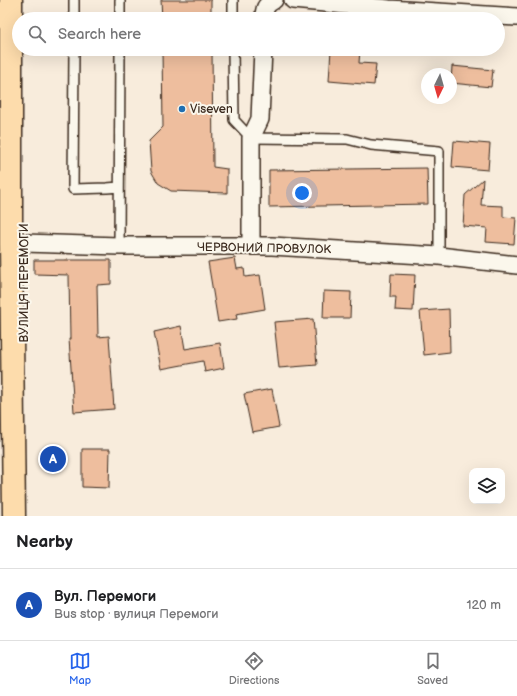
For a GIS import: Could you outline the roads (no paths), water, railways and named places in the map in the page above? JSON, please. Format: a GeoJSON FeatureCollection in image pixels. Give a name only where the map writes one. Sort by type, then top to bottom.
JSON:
{"type":"FeatureCollection","features":[{"type":"Feature","properties":{"kind":"main road","name":"ВУЛИЦЯ ПЕРЕМОГИ"},"geometry":{"type":"LineString","coordinates":[[11,0],[12,41]]}},
{"type":"Feature","properties":{"kind":"main road"},"geometry":{"type":"LineString","coordinates":[[24,0],[24,12]]}},
{"type":"Feature","properties":{"kind":"main road","name":"ВУЛИЦЯ ПЕРЕМОГИ"},"geometry":{"type":"LineString","coordinates":[[12,56],[17,244],[27,516]]}},
{"type":"Feature","properties":{"kind":"main road","name":"ВУЛИЦЯ ПЕРЕМОГИ"},"geometry":{"type":"LineString","coordinates":[[14,516],[6,305],[17,244],[24,56]]}},
{"type":"Feature","properties":{"kind":"street"},"geometry":{"type":"LineString","coordinates":[[264,12],[268,3],[274,0]]}},
{"type":"Feature","properties":{"kind":"street"},"geometry":{"type":"LineString","coordinates":[[293,0],[389,5],[464,12]]}},
{"type":"Feature","properties":{"kind":"street"},"geometry":{"type":"LineString","coordinates":[[505,16],[517,17]]}},
{"type":"Feature","properties":{"kind":"street"},"geometry":{"type":"LineString","coordinates":[[250,246],[251,138],[260,119],[263,56]]}},
{"type":"Feature","properties":{"kind":"street","name":"ЧЕРВОНИЙ ПРОВУЛОК"},"geometry":{"type":"LineString","coordinates":[[17,244],[272,246],[439,256],[517,265]]}},
{"type":"Feature","properties":{"kind":"lane"},"geometry":{"type":"LineString","coordinates":[[74,0],[74,12]]}},
{"type":"Feature","properties":{"kind":"lane"},"geometry":{"type":"LineString","coordinates":[[120,0],[120,12]]}},
{"type":"Feature","properties":{"kind":"lane"},"geometry":{"type":"LineString","coordinates":[[233,0],[233,12]]}},
{"type":"Feature","properties":{"kind":"lane"},"geometry":{"type":"LineString","coordinates":[[74,56],[73,189],[119,188]]}},
{"type":"Feature","properties":{"kind":"lane"},"geometry":{"type":"LineString","coordinates":[[119,246],[120,56]]}},
{"type":"Feature","properties":{"kind":"lane"},"geometry":{"type":"LineString","coordinates":[[233,56],[234,120],[251,138],[347,139],[371,145],[438,151],[439,256]]}},
{"type":"Feature","properties":{"kind":"place","name":"Viseven"},"geometry":{"type":"Point","coordinates":[182,109]}},
{"type":"Feature","properties":{"kind":"place","name":"Вул. Перемоги"},"geometry":{"type":"Point","coordinates":[53,459]}}]}
